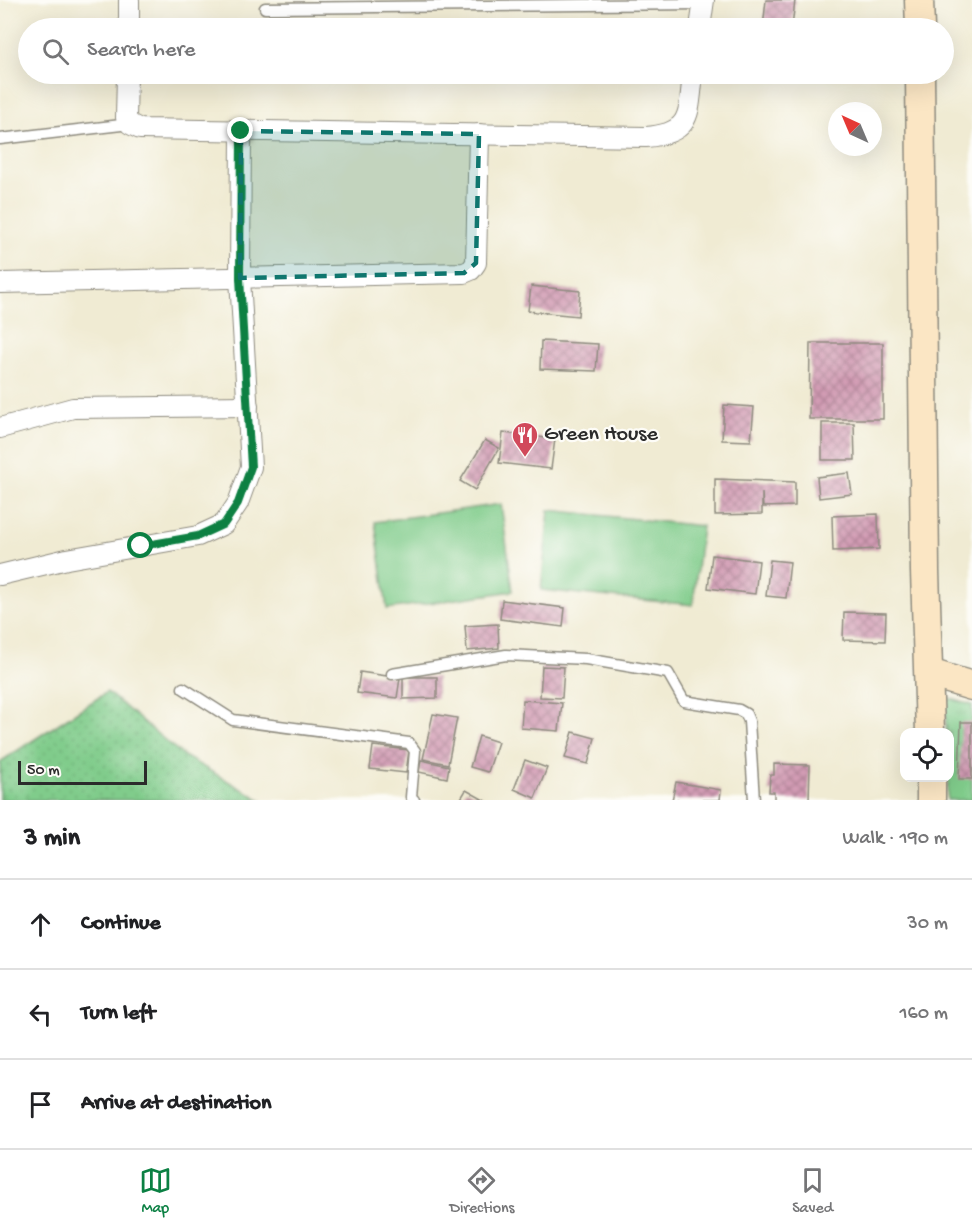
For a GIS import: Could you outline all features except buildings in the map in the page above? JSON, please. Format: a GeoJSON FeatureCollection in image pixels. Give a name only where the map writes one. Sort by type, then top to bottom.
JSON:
{"type":"FeatureCollection","features":[{"type":"Feature","properties":{"kind":"main road"},"geometry":{"type":"LineString","coordinates":[[919,0],[920,18]]}},
{"type":"Feature","properties":{"kind":"main road"},"geometry":{"type":"LineString","coordinates":[[920,84],[925,581],[930,728]]}},
{"type":"Feature","properties":{"kind":"main road"},"geometry":{"type":"LineString","coordinates":[[929,673],[972,686]]}},
{"type":"Feature","properties":{"kind":"main road"},"geometry":{"type":"LineString","coordinates":[[931,782],[931,800]]}},
{"type":"Feature","properties":{"kind":"street"},"geometry":{"type":"LineString","coordinates":[[129,0],[129,18]]}},
{"type":"Feature","properties":{"kind":"street"},"geometry":{"type":"LineString","coordinates":[[702,18],[704,2]]}},
{"type":"Feature","properties":{"kind":"street"},"geometry":{"type":"LineString","coordinates":[[128,84],[126,118],[130,124],[140,129],[668,135],[684,122],[688,112],[692,84]]}},
{"type":"Feature","properties":{"kind":"street"},"geometry":{"type":"LineString","coordinates":[[0,575],[67,559],[198,536],[224,524],[238,503],[251,467],[240,278],[241,131]]}},
{"type":"Feature","properties":{"kind":"street"},"geometry":{"type":"LineString","coordinates":[[0,283],[464,273],[471,270],[476,263],[478,134]]}},
{"type":"Feature","properties":{"kind":"street"},"geometry":{"type":"LineString","coordinates":[[0,428],[74,408],[248,406]]}},
{"type":"Feature","properties":{"kind":"lane"},"geometry":{"type":"LineString","coordinates":[[265,8],[704,2]]}},
{"type":"Feature","properties":{"kind":"lane"},"geometry":{"type":"LineString","coordinates":[[0,139],[130,124]]}},
{"type":"Feature","properties":{"kind":"lane"},"geometry":{"type":"LineString","coordinates":[[392,674],[506,655],[586,659],[668,673],[684,701],[739,710],[746,714],[749,721],[754,800]]}},
{"type":"Feature","properties":{"kind":"lane"},"geometry":{"type":"LineString","coordinates":[[183,688],[233,720],[409,743],[415,751],[411,797],[414,800]]}},
{"type":"Feature","properties":{"kind":"highlighted area"},"geometry":{"type":"Polygon","coordinates":[[[241,131],[479,134],[476,263],[464,273],[240,278],[241,131]]]}},
{"type":"Feature","properties":{"kind":"green space"},"geometry":{"type":"Polygon","coordinates":[[[501,504],[513,591],[387,609],[375,522],[501,504]]]}},
{"type":"Feature","properties":{"kind":"green space"},"geometry":{"type":"Polygon","coordinates":[[[549,510],[702,526],[693,605],[541,590],[549,510]]]}},
{"type":"Feature","properties":{"kind":"green space"},"geometry":{"type":"Polygon","coordinates":[[[107,692],[184,756],[261,800],[0,800],[0,762],[107,692]]]}},
{"type":"Feature","properties":{"kind":"green space"},"geometry":{"type":"Polygon","coordinates":[[[945,697],[972,705],[972,800],[947,800],[948,782],[954,782],[954,728],[946,728],[945,697]]]}},
{"type":"Feature","properties":{"kind":"place","name":"Green House"},"geometry":{"type":"Point","coordinates":[525,458]}},
{"type":"Feature","properties":{"kind":"route"},"geometry":{"type":"LineString","coordinates":[[141,546],[198,536],[224,524],[238,503],[251,467],[240,278],[241,131]]}}]}
